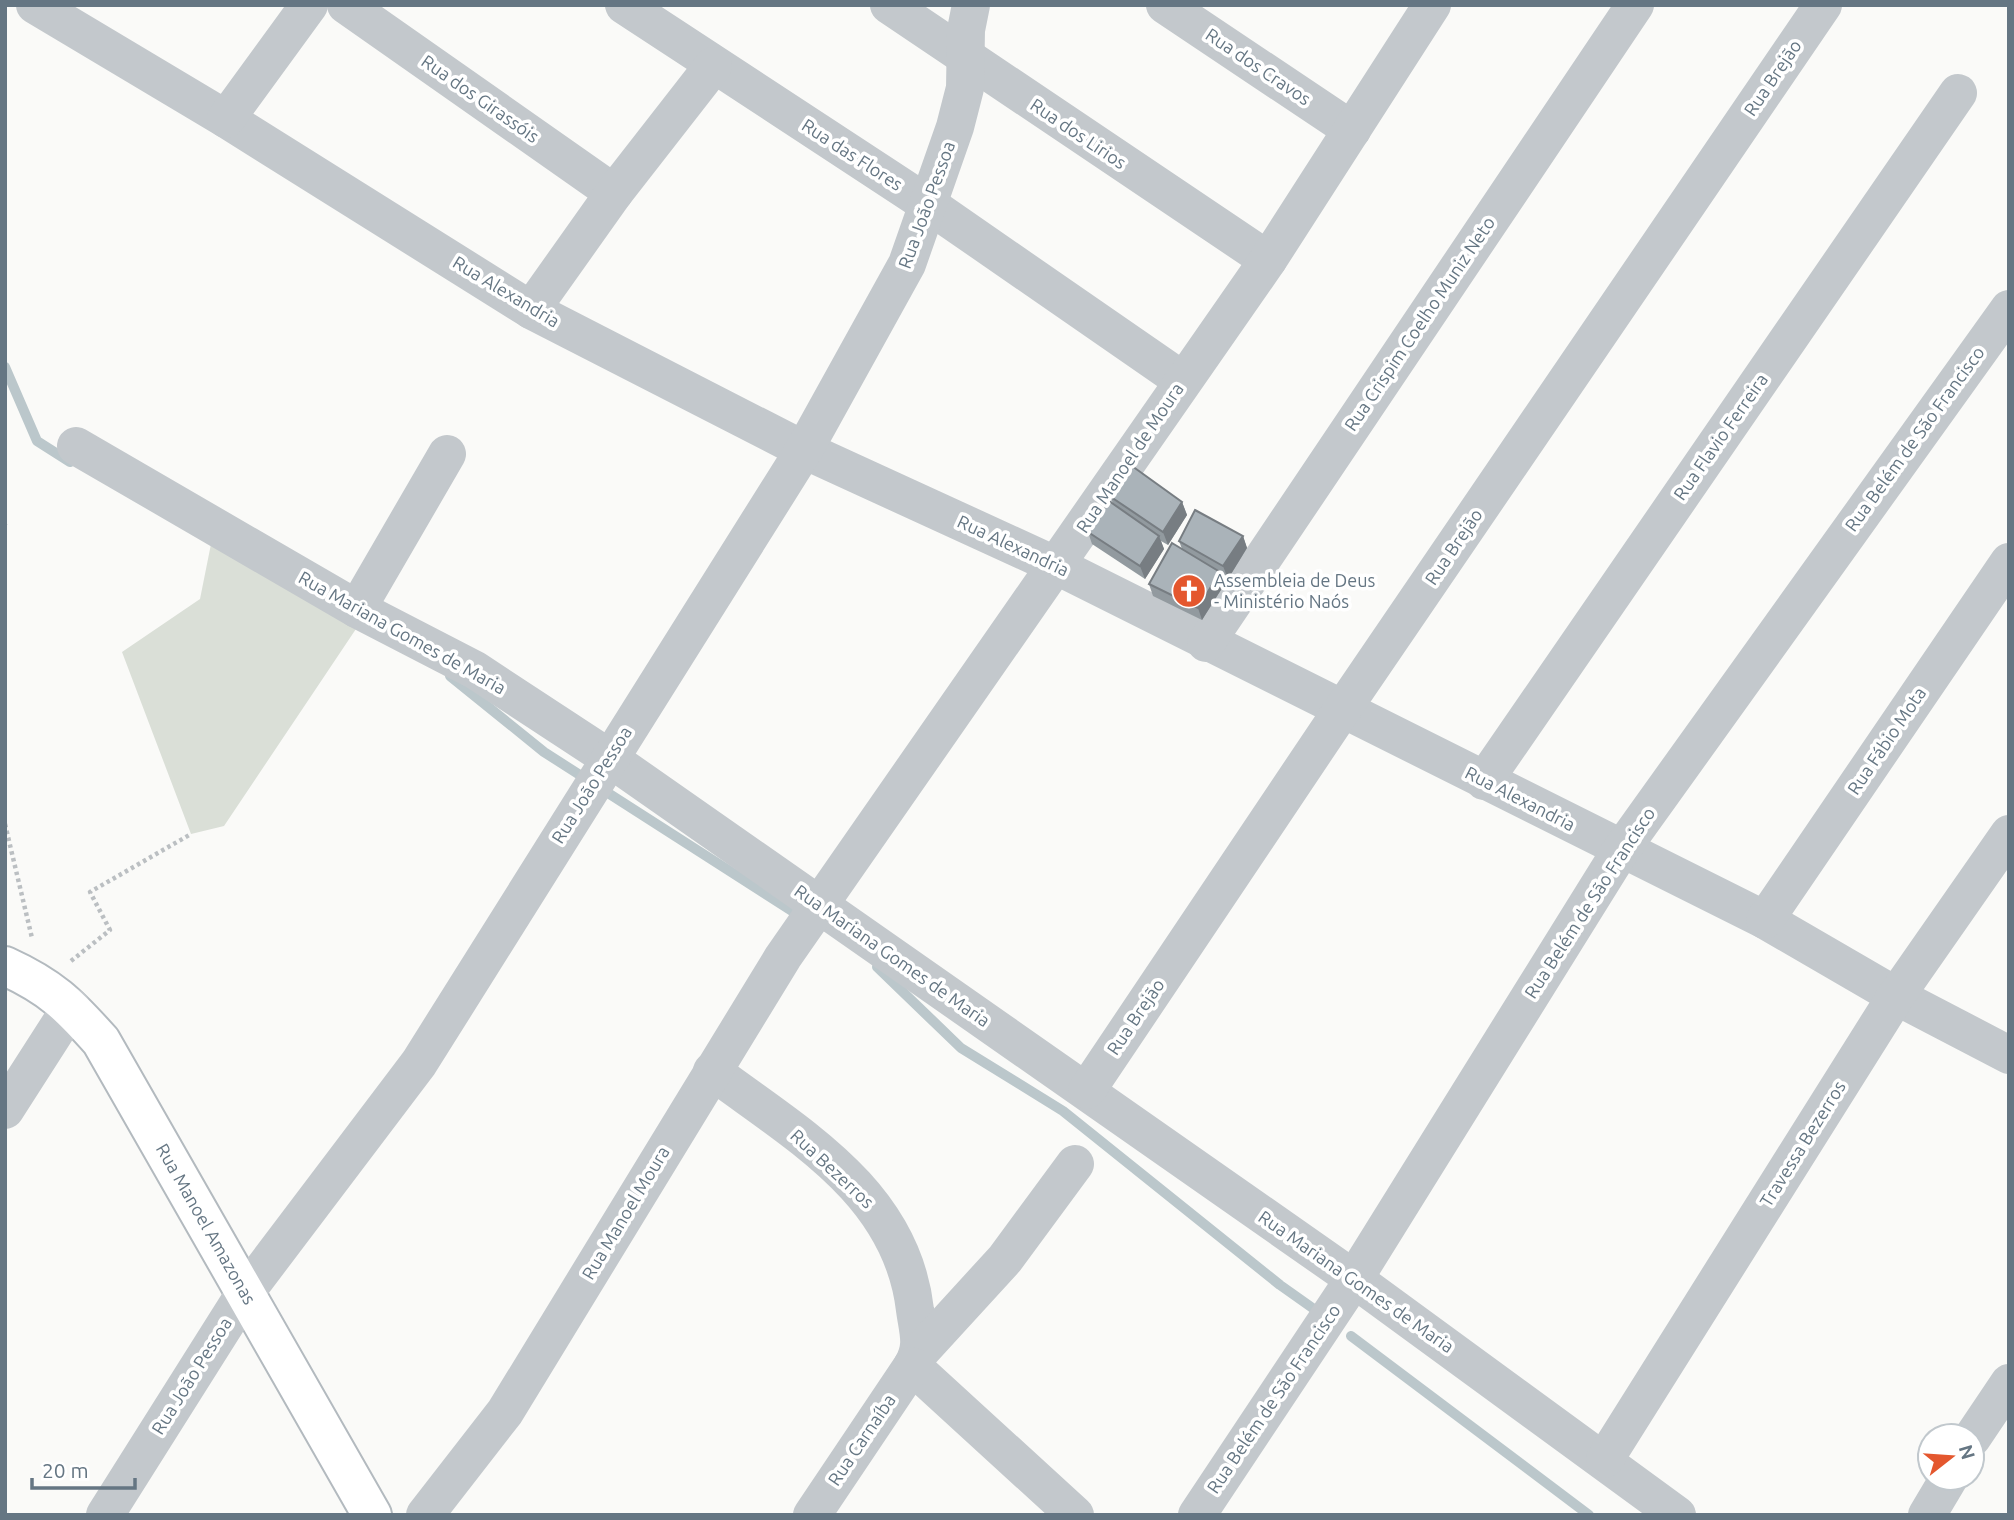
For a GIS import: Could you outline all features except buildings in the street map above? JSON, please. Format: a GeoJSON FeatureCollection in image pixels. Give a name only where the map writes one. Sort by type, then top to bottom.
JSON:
{"type":"FeatureCollection","features":[{"type":"Feature","properties":{"kind":"main road","name":"Rua Manoel Amazonas"},"geometry":{"type":"LineString","coordinates":[[5,965],[57,995],[101,1041],[372,1515]]}},
{"type":"Feature","properties":{"kind":"street","name":"Rua Alexandria"},"geometry":{"type":"LineString","coordinates":[[35,5],[226,119],[531,310],[804,450],[1058,566],[1206,643],[1765,920],[1896,996],[2009,1055]]}},
{"type":"Feature","properties":{"kind":"street"},"geometry":{"type":"LineString","coordinates":[[226,119],[309,5]]}},
{"type":"Feature","properties":{"kind":"street","name":"Rua dos Girassóis"},"geometry":{"type":"LineString","coordinates":[[346,5],[614,193]]}},
{"type":"Feature","properties":{"kind":"street","name":"Rua das Flores"},"geometry":{"type":"LineString","coordinates":[[624,5],[713,66],[929,205],[1182,380]]}},
{"type":"Feature","properties":{"kind":"street","name":"Rua dos Lirios"},"geometry":{"type":"LineString","coordinates":[[889,5],[1268,260]]}},
{"type":"Feature","properties":{"kind":"street","name":"Rua João Pessoa"},"geometry":{"type":"LineString","coordinates":[[105,1515],[245,1293],[419,1063],[804,450],[907,264],[955,127],[965,88],[966,30],[971,5]]}},
{"type":"Feature","properties":{"kind":"street","name":"Rua dos Cravos"},"geometry":{"type":"LineString","coordinates":[[1165,5],[1352,130]]}},
{"type":"Feature","properties":{"kind":"street","name":"Rua Manoel de Moura"},"geometry":{"type":"LineString","coordinates":[[813,913],[1058,566],[1182,380],[1268,260],[1432,5]]}},
{"type":"Feature","properties":{"kind":"street","name":"Rua Crispim Coelho Muniz Neto"},"geometry":{"type":"LineString","coordinates":[[1206,643],[1635,5]]}},
{"type":"Feature","properties":{"kind":"street","name":"Rua Brejão"},"geometry":{"type":"LineString","coordinates":[[1087,1090],[1342,710],[1823,5]]}},
{"type":"Feature","properties":{"kind":"street"},"geometry":{"type":"LineString","coordinates":[[531,310],[614,193],[713,66]]}},
{"type":"Feature","properties":{"kind":"street","name":"Rua Flavio Ferreira"},"geometry":{"type":"LineString","coordinates":[[1484,781],[1958,93]]}},
{"type":"Feature","properties":{"kind":"street","name":"Rua Belém de São Francisco"},"geometry":{"type":"LineString","coordinates":[[1197,1515],[1354,1279],[1621,850],[2009,309]]}},
{"type":"Feature","properties":{"kind":"street","name":"Rua Mariana Gomes de Maria"},"geometry":{"type":"LineString","coordinates":[[76,446],[357,609],[475,670],[813,913],[1087,1090],[1354,1279],[1677,1515]]}},
{"type":"Feature","properties":{"kind":"street"},"geometry":{"type":"LineString","coordinates":[[357,609],[447,454]]}},
{"type":"Feature","properties":{"kind":"street","name":"Rua Fábio Mota"},"geometry":{"type":"LineString","coordinates":[[1765,920],[2009,562]]}},
{"type":"Feature","properties":{"kind":"street","name":"Travessa Bezerros"},"geometry":{"type":"LineString","coordinates":[[1605,1460],[1896,996],[2009,834]]}},
{"type":"Feature","properties":{"kind":"street","name":"Rua Manoel Moura"},"geometry":{"type":"LineString","coordinates":[[425,1515],[505,1412],[712,1071],[813,913]]}},
{"type":"Feature","properties":{"kind":"street"},"geometry":{"type":"LineString","coordinates":[[5,1110],[57,995]]}},
{"type":"Feature","properties":{"kind":"street","name":"Rua Bezerros"},"geometry":{"type":"LineString","coordinates":[[712,1071],[810,1144],[867,1196],[895,1236],[913,1291],[916,1359]]}},
{"type":"Feature","properties":{"kind":"street","name":"Rua Carnaíba"},"geometry":{"type":"LineString","coordinates":[[812,1515],[916,1359],[1005,1259],[1075,1164]]}},
{"type":"Feature","properties":{"kind":"street"},"geometry":{"type":"LineString","coordinates":[[916,1359],[1075,1515]]}},
{"type":"Feature","properties":{"kind":"street"},"geometry":{"type":"LineString","coordinates":[[1983,1422],[2009,1383]]}},
{"type":"Feature","properties":{"kind":"street"},"geometry":{"type":"LineString","coordinates":[[1927,1515],[1940,1492]]}},
{"type":"Feature","properties":{"kind":"path"},"geometry":{"type":"LineString","coordinates":[[5,824],[57,995]]}},
{"type":"Feature","properties":{"kind":"path"},"geometry":{"type":"LineString","coordinates":[[57,995],[110,930],[90,892],[191,834]]}},
{"type":"Feature","properties":{"kind":"shaded area"},"geometry":{"type":"Polygon","coordinates":[[[212,539],[362,620],[224,826],[191,834],[122,652],[200,599],[212,539]]]}},
{"type":"Feature","properties":{"kind":"waterway"},"geometry":{"type":"LineString","coordinates":[[5,367],[37,441],[70,462]]}},
{"type":"Feature","properties":{"kind":"waterway"},"geometry":{"type":"LineString","coordinates":[[450,676],[544,752],[803,918]]}},
{"type":"Feature","properties":{"kind":"waterway"},"geometry":{"type":"LineString","coordinates":[[877,967],[961,1048],[1063,1111],[1280,1285],[1321,1314]]}},
{"type":"Feature","properties":{"kind":"waterway"},"geometry":{"type":"LineString","coordinates":[[1351,1336],[1589,1515]]}},
{"type":"Feature","properties":{"kind":"place","name":"Assembleia de Deus - Ministério Naós"},"geometry":{"type":"Point","coordinates":[1189,591]}}]}
